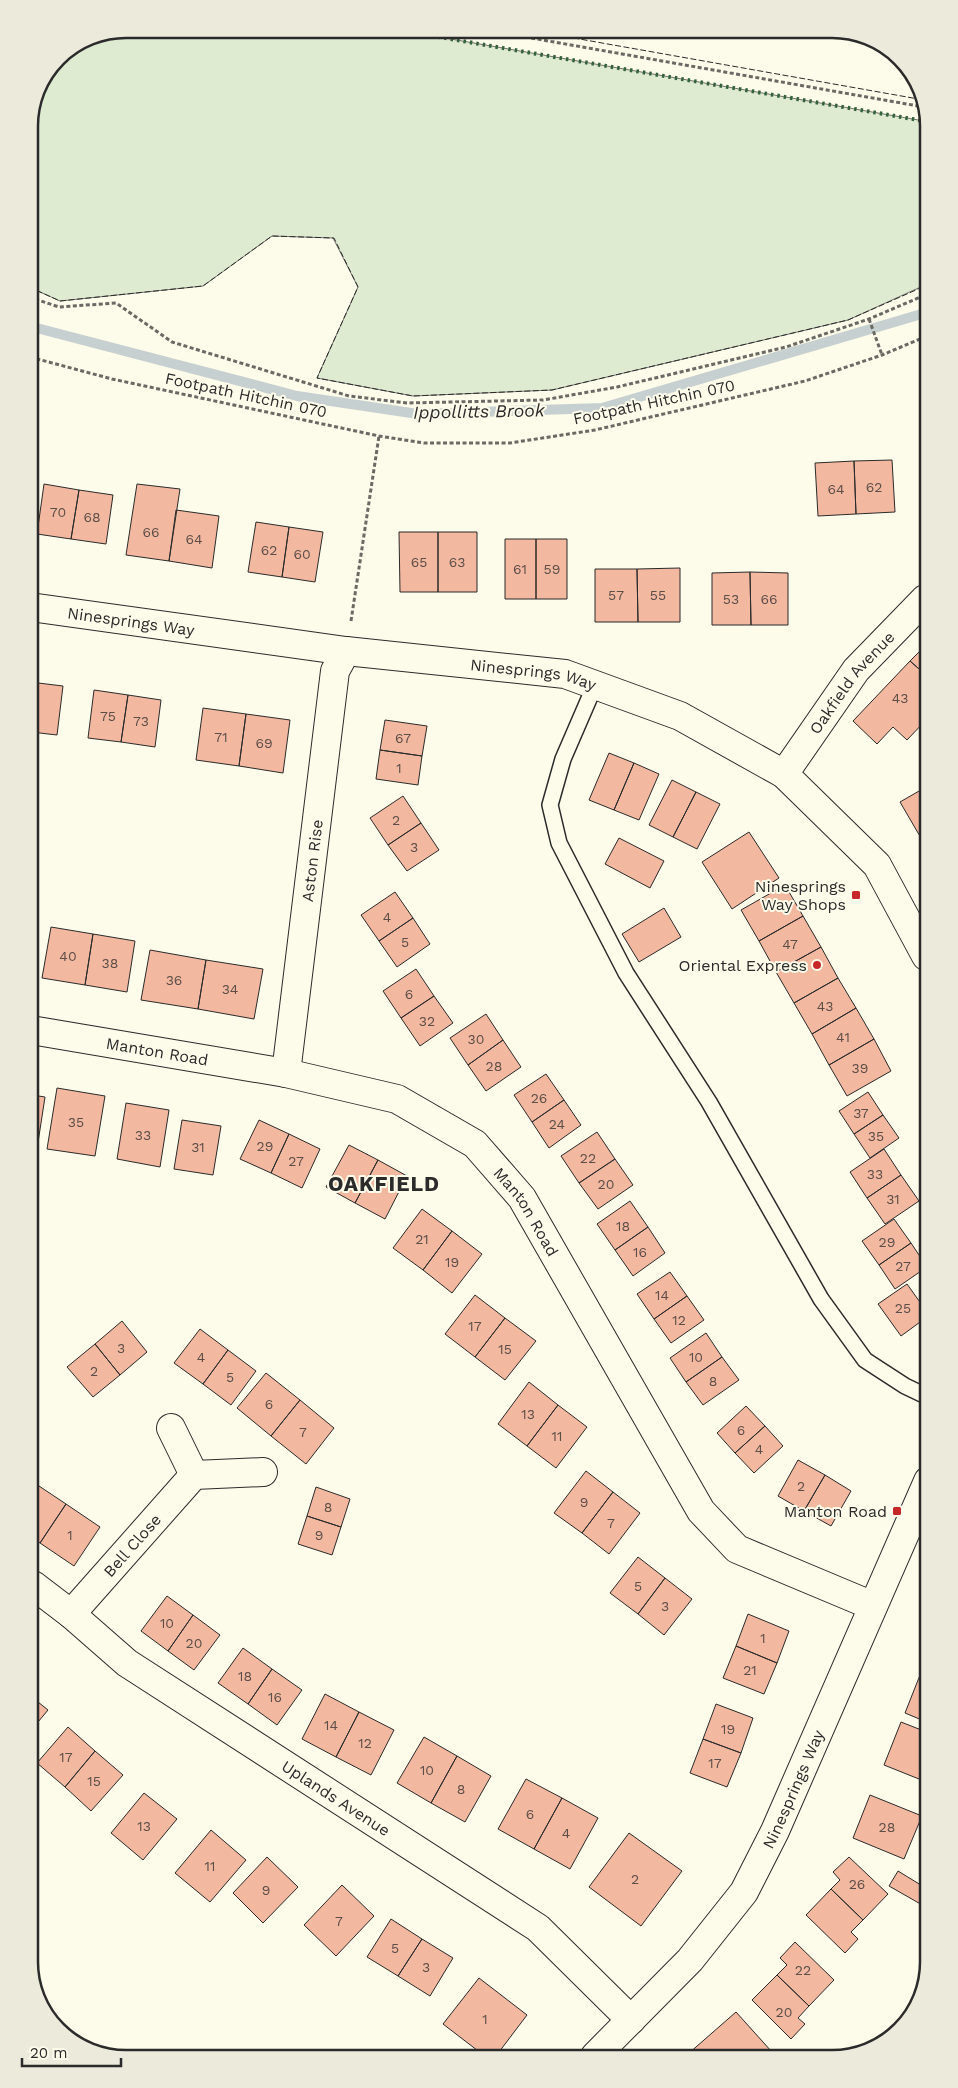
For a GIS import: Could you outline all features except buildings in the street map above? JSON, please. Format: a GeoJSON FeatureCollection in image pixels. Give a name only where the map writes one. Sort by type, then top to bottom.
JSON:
{"type":"FeatureCollection","features":[{"type":"Feature","properties":{"kind":"street","name":"Oakfield Avenue"},"geometry":{"type":"LineString","coordinates":[[784,774],[856,670],[920,604]]}},
{"type":"Feature","properties":{"kind":"street","name":"Ninesprings Way"},"geometry":{"type":"LineString","coordinates":[[38,609],[346,651],[565,674],[680,716],[784,774],[877,865],[920,945]]}},
{"type":"Feature","properties":{"kind":"street","name":"Aston Rise"},"geometry":{"type":"LineString","coordinates":[[286,1073],[335,671],[346,651]]}},
{"type":"Feature","properties":{"kind":"street","name":"Manton Road"},"geometry":{"type":"LineString","coordinates":[[38,1031],[286,1073],[397,1099],[475,1144],[522,1198],[701,1511],[737,1550],[873,1606]]}},
{"type":"Feature","properties":{"kind":"street"},"geometry":{"type":"LineString","coordinates":[[171,1428],[194,1475],[263,1472]]}},
{"type":"Feature","properties":{"kind":"street","name":"Bell Close"},"geometry":{"type":"LineString","coordinates":[[71,1614],[194,1475]]}},
{"type":"Feature","properties":{"kind":"street","name":"Ninesprings Way"},"geometry":{"type":"LineString","coordinates":[[601,2050],[690,1960],[744,1892],[775,1831],[920,1499]]}},
{"type":"Feature","properties":{"kind":"street","name":"Uplands Avenue"},"geometry":{"type":"LineString","coordinates":[[38,1589],[71,1614],[127,1663],[538,1928],[631,2020]]}},
{"type":"Feature","properties":{"kind":"lane"},"geometry":{"type":"LineString","coordinates":[[596,685],[563,759],[550,805],[559,843],[626,973],[709,1102],[821,1299],[865,1360],[905,1386],[920,1393]]}},
{"type":"Feature","properties":{"kind":"path"},"geometry":{"type":"LineString","coordinates":[[531,38],[918,106]]}},
{"type":"Feature","properties":{"kind":"path"},"geometry":{"type":"LineString","coordinates":[[38,300],[59,306],[116,303],[172,342],[349,396],[407,403],[543,400],[617,387],[786,347],[869,319],[920,297]]}},
{"type":"Feature","properties":{"kind":"path"},"geometry":{"type":"LineString","coordinates":[[869,319],[882,355]]}},
{"type":"Feature","properties":{"kind":"path","name":"Footpath Hitchin 070"},"geometry":{"type":"LineString","coordinates":[[38,360],[112,379],[378,436],[424,443],[510,443],[595,430],[805,381],[882,355],[920,339]]}},
{"type":"Feature","properties":{"kind":"path"},"geometry":{"type":"LineString","coordinates":[[346,651],[378,436]]}},
{"type":"Feature","properties":{"kind":"green space"},"geometry":{"type":"Polygon","coordinates":[[[445,38],[920,120],[920,287],[848,320],[552,390],[413,396],[317,378],[358,287],[333,238],[272,236],[203,286],[60,301],[38,291],[39,109],[42,97],[52,77],[63,63],[82,49],[109,39],[445,38]]]}},
{"type":"Feature","properties":{"kind":"waterway","name":"Ippollitts Brook"},"geometry":{"type":"LineString","coordinates":[[38,328],[297,396],[418,414],[602,408],[920,314]]}},
{"type":"Feature","properties":{"kind":"hedge"},"geometry":{"type":"LineString","coordinates":[[445,38],[920,120]]}},
{"type":"Feature","properties":{"kind":"fence"},"geometry":{"type":"LineString","coordinates":[[574,38],[916,99]]}},
{"type":"Feature","properties":{"kind":"fence"},"geometry":{"type":"LineString","coordinates":[[38,291],[60,301],[203,286],[272,236],[334,238],[358,287],[317,378],[413,396],[552,390],[848,320],[920,288]]}},
{"type":"Feature","properties":{"kind":"place","name":"Ninesprings Way Shops"},"geometry":{"type":"Point","coordinates":[856,895]}},
{"type":"Feature","properties":{"kind":"place","name":"Oriental Express"},"geometry":{"type":"Point","coordinates":[817,965]}},
{"type":"Feature","properties":{"kind":"place","name":"Manton Road"},"geometry":{"type":"Point","coordinates":[897,1511]}},
{"type":"Feature","properties":{"kind":"district","name":"OAKFIELD"},"geometry":{"type":"Point","coordinates":[384,1183]}}]}
